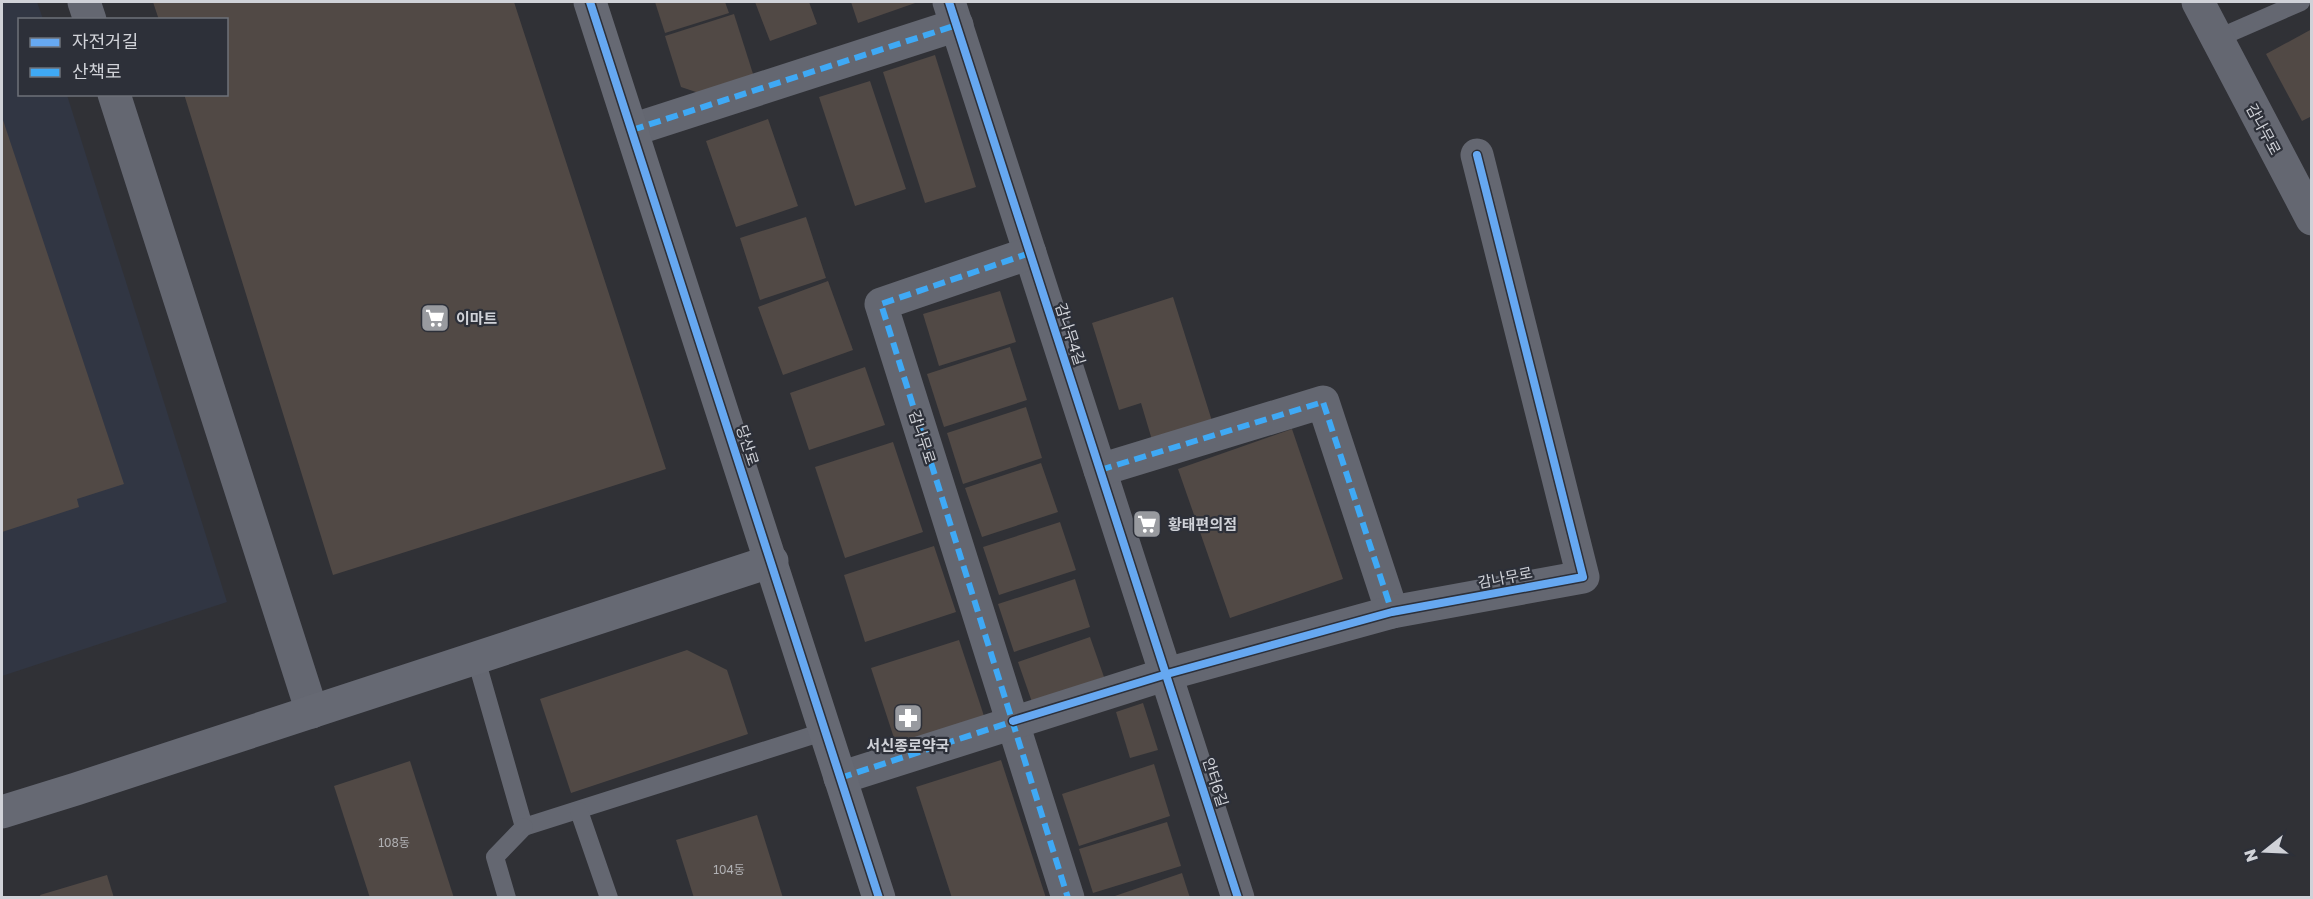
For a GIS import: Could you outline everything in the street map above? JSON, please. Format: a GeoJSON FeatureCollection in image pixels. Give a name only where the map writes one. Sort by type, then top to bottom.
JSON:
{"type":"FeatureCollection","features":[{"type":"Feature","properties":{"kind":"street"},"geometry":{"type":"LineString","coordinates":[[84,2],[89,18]]}},
{"type":"Feature","properties":{"kind":"street","name":"당산로"},"geometry":{"type":"LineString","coordinates":[[590,2],[879,897]]}},
{"type":"Feature","properties":{"kind":"street","name":"감나무로"},"geometry":{"type":"LineString","coordinates":[[2198,2],[2312,219]]}},
{"type":"Feature","properties":{"kind":"street"},"geometry":{"type":"LineString","coordinates":[[632,130],[953,13]]}},
{"type":"Feature","properties":{"kind":"street","name":"감나무4길"},"geometry":{"type":"LineString","coordinates":[[953,13],[1167,674]]}},
{"type":"Feature","properties":{"kind":"street"},"geometry":{"type":"LineString","coordinates":[[115,96],[312,712]]}},
{"type":"Feature","properties":{"kind":"street","name":"감나무로"},"geometry":{"type":"LineString","coordinates":[[840,778],[1013,721],[1167,674],[1392,612],[1583,576],[1477,155]]}},
{"type":"Feature","properties":{"kind":"street","name":"감나무로"},"geometry":{"type":"LineString","coordinates":[[1030,253],[881,304],[1068,897]]}},
{"type":"Feature","properties":{"kind":"street"},"geometry":{"type":"LineString","coordinates":[[1100,470],[1323,402],[1392,612]]}},
{"type":"Feature","properties":{"kind":"street"},"geometry":{"type":"LineString","coordinates":[[2,812],[772,561]]}},
{"type":"Feature","properties":{"kind":"street","name":"안터6길"},"geometry":{"type":"LineString","coordinates":[[1167,674],[1238,897]]}},
{"type":"Feature","properties":{"kind":"lane"},"geometry":{"type":"LineString","coordinates":[[2216,39],[2301,2]]}},
{"type":"Feature","properties":{"kind":"lane"},"geometry":{"type":"LineString","coordinates":[[476,659],[524,827]]}},
{"type":"Feature","properties":{"kind":"lane"},"geometry":{"type":"LineString","coordinates":[[507,897],[495,857],[524,827],[826,731]]}},
{"type":"Feature","properties":{"kind":"lane"},"geometry":{"type":"LineString","coordinates":[[579,811],[609,897]]}},
{"type":"Feature","properties":{"kind":"shaded area"},"geometry":{"type":"Polygon","coordinates":[[[2,2],[37,2],[43,18],[18,18],[18,96],[67,96],[227,602],[2,676],[2,2]]]}},
{"type":"Feature","properties":{"kind":"building","name":"이마트"},"geometry":{"type":"Polygon","coordinates":[[[153,2],[514,2],[666,469],[333,575],[185,96],[228,96],[228,18],[158,18],[153,2]]]}},
{"type":"Feature","properties":{"kind":"building"},"geometry":{"type":"Polygon","coordinates":[[[655,2],[725,2],[729,13],[665,33],[655,2]]]}},
{"type":"Feature","properties":{"kind":"building"},"geometry":{"type":"Polygon","coordinates":[[[755,2],[809,2],[817,24],[770,41],[755,2]]]}},
{"type":"Feature","properties":{"kind":"building"},"geometry":{"type":"Polygon","coordinates":[[[851,2],[918,2],[858,23],[851,2]]]}},
{"type":"Feature","properties":{"kind":"building"},"geometry":{"type":"Polygon","coordinates":[[[734,14],[754,77],[702,94],[681,87],[665,36],[734,14]]]}},
{"type":"Feature","properties":{"kind":"building"},"geometry":{"type":"Polygon","coordinates":[[[2312,29],[2312,116],[2302,121],[2266,54],[2312,29]]]}},
{"type":"Feature","properties":{"kind":"building"},"geometry":{"type":"Polygon","coordinates":[[[935,55],[976,187],[925,203],[883,72],[935,55]]]}},
{"type":"Feature","properties":{"kind":"building"},"geometry":{"type":"Polygon","coordinates":[[[870,81],[906,189],[855,206],[819,97],[870,81]]]}},
{"type":"Feature","properties":{"kind":"building"},"geometry":{"type":"Polygon","coordinates":[[[2,117],[124,484],[77,499],[79,507],[2,532],[2,117]]]}},
{"type":"Feature","properties":{"kind":"building"},"geometry":{"type":"Polygon","coordinates":[[[768,119],[798,206],[736,227],[706,141],[768,119]]]}},
{"type":"Feature","properties":{"kind":"building"},"geometry":{"type":"Polygon","coordinates":[[[806,217],[826,278],[760,300],[740,238],[806,217]]]}},
{"type":"Feature","properties":{"kind":"building"},"geometry":{"type":"Polygon","coordinates":[[[828,281],[853,350],[783,375],[758,307],[828,281]]]}},
{"type":"Feature","properties":{"kind":"building"},"geometry":{"type":"Polygon","coordinates":[[[1000,291],[1016,342],[939,366],[923,314],[1000,291]]]}},
{"type":"Feature","properties":{"kind":"building"},"geometry":{"type":"Polygon","coordinates":[[[1173,297],[1212,421],[1152,440],[1141,403],[1119,410],[1092,323],[1173,297]]]}},
{"type":"Feature","properties":{"kind":"building"},"geometry":{"type":"Polygon","coordinates":[[[1010,347],[1027,400],[944,427],[927,374],[1010,347]]]}},
{"type":"Feature","properties":{"kind":"building"},"geometry":{"type":"Polygon","coordinates":[[[865,367],[885,425],[809,450],[790,393],[865,367]]]}},
{"type":"Feature","properties":{"kind":"building"},"geometry":{"type":"Polygon","coordinates":[[[1026,407],[1042,458],[963,484],[947,433],[1026,407]]]}},
{"type":"Feature","properties":{"kind":"building"},"geometry":{"type":"Polygon","coordinates":[[[1292,429],[1343,579],[1230,618],[1178,469],[1292,429]]]}},
{"type":"Feature","properties":{"kind":"building"},"geometry":{"type":"Polygon","coordinates":[[[893,442],[923,532],[845,558],[815,467],[893,442]]]}},
{"type":"Feature","properties":{"kind":"building"},"geometry":{"type":"Polygon","coordinates":[[[1041,463],[1058,512],[982,537],[965,488],[1041,463]]]}},
{"type":"Feature","properties":{"kind":"building"},"geometry":{"type":"Polygon","coordinates":[[[1060,522],[1076,570],[999,595],[983,547],[1060,522]]]}},
{"type":"Feature","properties":{"kind":"building"},"geometry":{"type":"Polygon","coordinates":[[[934,546],[956,612],[865,642],[844,575],[934,546]]]}},
{"type":"Feature","properties":{"kind":"building"},"geometry":{"type":"Polygon","coordinates":[[[1075,579],[1090,627],[1014,652],[998,604],[1075,579]]]}},
{"type":"Feature","properties":{"kind":"building"},"geometry":{"type":"Polygon","coordinates":[[[1090,637],[1104,677],[1032,702],[1018,662],[1090,637]]]}},
{"type":"Feature","properties":{"kind":"building"},"geometry":{"type":"Polygon","coordinates":[[[959,640],[984,716],[896,744],[871,668],[959,640]]]}},
{"type":"Feature","properties":{"kind":"building"},"geometry":{"type":"Polygon","coordinates":[[[687,650],[727,670],[748,734],[571,793],[540,699],[687,650]]]}},
{"type":"Feature","properties":{"kind":"building"},"geometry":{"type":"Polygon","coordinates":[[[1143,703],[1158,750],[1130,758],[1116,712],[1143,703]]]}},
{"type":"Feature","properties":{"kind":"building"},"geometry":{"type":"Polygon","coordinates":[[[1001,760],[1046,898],[952,898],[916,787],[1001,760]]]}},
{"type":"Feature","properties":{"kind":"building"},"geometry":{"type":"Polygon","coordinates":[[[410,761],[454,898],[370,898],[334,786],[410,761]]]}},
{"type":"Feature","properties":{"kind":"building"},"geometry":{"type":"Polygon","coordinates":[[[1154,764],[1170,816],[1079,846],[1062,794],[1154,764]]]}},
{"type":"Feature","properties":{"kind":"building"},"geometry":{"type":"Polygon","coordinates":[[[757,815],[783,898],[694,898],[676,840],[757,815]]]}},
{"type":"Feature","properties":{"kind":"building"},"geometry":{"type":"Polygon","coordinates":[[[1167,822],[1181,866],[1093,893],[1079,849],[1167,822]]]}},
{"type":"Feature","properties":{"kind":"building"},"geometry":{"type":"Polygon","coordinates":[[[1182,873],[1190,898],[1112,898],[1112,897],[1182,873]]]}},
{"type":"Feature","properties":{"kind":"building"},"geometry":{"type":"Polygon","coordinates":[[[107,875],[114,898],[41,898],[40,895],[107,875]]]}},
{"type":"Feature","properties":{"kind":"marked path"},"geometry":{"type":"LineString","coordinates":[[632,130],[957,25]]}},
{"type":"Feature","properties":{"kind":"marked path"},"geometry":{"type":"LineString","coordinates":[[1030,253],[881,304],[1068,898]]}},
{"type":"Feature","properties":{"kind":"marked path"},"geometry":{"type":"LineString","coordinates":[[1100,470],[1323,402],[1392,612]]}},
{"type":"Feature","properties":{"kind":"marked path"},"geometry":{"type":"LineString","coordinates":[[840,778],[1017,720]]}},
{"type":"Feature","properties":{"kind":"cycle path"},"geometry":{"type":"LineString","coordinates":[[590,2],[879,898]]}},
{"type":"Feature","properties":{"kind":"cycle path"},"geometry":{"type":"LineString","coordinates":[[949,2],[1238,898]]}},
{"type":"Feature","properties":{"kind":"cycle path"},"geometry":{"type":"LineString","coordinates":[[1013,721],[1167,674],[1392,612],[1583,577],[1477,155]]}},
{"type":"Feature","properties":{"kind":"place","name":"이마트"},"geometry":{"type":"Point","coordinates":[435,318]}},
{"type":"Feature","properties":{"kind":"place","name":"황태편의점"},"geometry":{"type":"Point","coordinates":[1147,524]}},
{"type":"Feature","properties":{"kind":"place","name":"서신종로약국"},"geometry":{"type":"Point","coordinates":[908,718]}}]}
